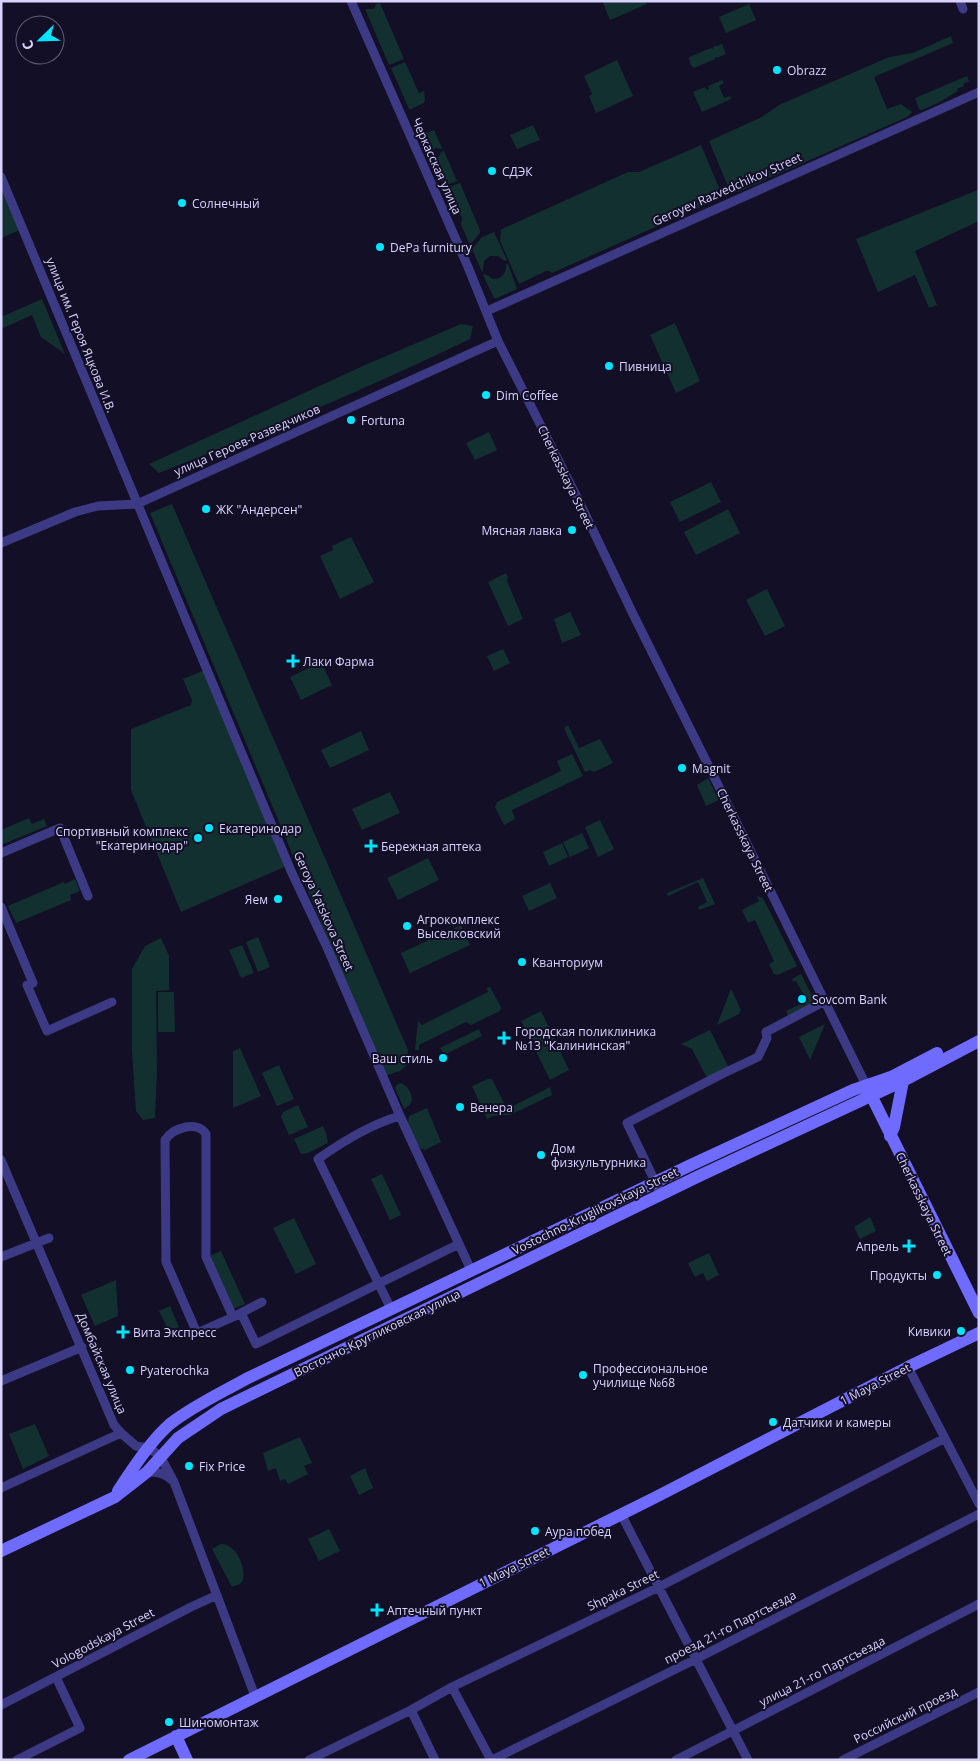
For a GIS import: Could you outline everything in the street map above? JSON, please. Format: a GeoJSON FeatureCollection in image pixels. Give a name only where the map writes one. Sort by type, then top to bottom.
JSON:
{"type":"FeatureCollection","features":[{"type":"Feature","properties":{"kind":"street","name":"Черкасская улица"},"geometry":{"type":"LineString","coordinates":[[351,1],[487,310],[498,341]]}},
{"type":"Feature","properties":{"kind":"street","name":"Geroyev Razvedchikov Street"},"geometry":{"type":"LineString","coordinates":[[487,310],[979,92]]}},
{"type":"Feature","properties":{"kind":"street","name":"улица им. Героя Яцкова И.В."},"geometry":{"type":"LineString","coordinates":[[1,177],[137,504]]}},
{"type":"Feature","properties":{"kind":"street","name":"улица Героев-Разведчиков"},"geometry":{"type":"LineString","coordinates":[[1,543],[75,512],[98,506],[137,504],[498,341]]}},
{"type":"Feature","properties":{"kind":"street","name":"Cherkasskaya Street"},"geometry":{"type":"LineString","coordinates":[[498,341],[578,499],[633,614],[856,1061],[890,1136],[979,1313]]}},
{"type":"Feature","properties":{"kind":"street","name":"Geroya Yatskova Street"},"geometry":{"type":"LineString","coordinates":[[137,504],[291,871],[326,945],[400,1116],[470,1270]]}},
{"type":"Feature","properties":{"kind":"street"},"geometry":{"type":"LineString","coordinates":[[1,853],[60,828],[88,896]]}},
{"type":"Feature","properties":{"kind":"street"},"geometry":{"type":"LineString","coordinates":[[1,907],[33,982],[26,985],[47,1032],[112,1002]]}},
{"type":"Feature","properties":{"kind":"street"},"geometry":{"type":"LineString","coordinates":[[661,1194],[627,1123],[758,1057],[767,1038],[766,1032],[825,1001]]}},
{"type":"Feature","properties":{"kind":"street","name":"Vostochno-Kruglikovskaya Street"},"geometry":{"type":"LineString","coordinates":[[661,1194],[979,1032]]}},
{"type":"Feature","properties":{"kind":"street","name":"Vostochno-Kruglikovskaya Street"},"geometry":{"type":"LineString","coordinates":[[214,1397],[246,1379],[470,1270],[656,1182],[868,1090],[903,1081],[979,1042]]}},
{"type":"Feature","properties":{"kind":"street"},"geometry":{"type":"LineString","coordinates":[[890,1136],[894,1127],[903,1081]]}},
{"type":"Feature","properties":{"kind":"street"},"geometry":{"type":"LineString","coordinates":[[391,1309],[318,1159],[336,1146],[385,1121],[400,1116]]}},
{"type":"Feature","properties":{"kind":"street"},"geometry":{"type":"LineString","coordinates":[[262,1302],[237,1315],[197,1333],[166,1262],[165,1140],[172,1132],[190,1126],[197,1126],[203,1129],[206,1134],[206,1257],[237,1315],[256,1344],[459,1244]]}},
{"type":"Feature","properties":{"kind":"street","name":"Домбайская улица"},"geometry":{"type":"LineString","coordinates":[[1,1160],[114,1425],[136,1446],[149,1448],[160,1456],[174,1482],[255,1696]]}},
{"type":"Feature","properties":{"kind":"street","name":"Восточно-Кругликовская улица"},"geometry":{"type":"LineString","coordinates":[[1,1550],[114,1497],[147,1472],[160,1456],[184,1433],[221,1409],[661,1194]]}},
{"type":"Feature","properties":{"kind":"street"},"geometry":{"type":"LineString","coordinates":[[1,1258],[49,1238]]}},
{"type":"Feature","properties":{"kind":"street","name":"1 Maya Street"},"geometry":{"type":"LineString","coordinates":[[129,1760],[979,1333]]}},
{"type":"Feature","properties":{"kind":"street"},"geometry":{"type":"LineString","coordinates":[[1,1381],[82,1347]]}},
{"type":"Feature","properties":{"kind":"street"},"geometry":{"type":"LineString","coordinates":[[908,1367],[979,1504]]}},
{"type":"Feature","properties":{"kind":"street"},"geometry":{"type":"LineString","coordinates":[[114,1497],[133,1466],[168,1426],[181,1416],[214,1397],[221,1409]]}},
{"type":"Feature","properties":{"kind":"street"},"geometry":{"type":"LineString","coordinates":[[1,1488],[121,1433]]}},
{"type":"Feature","properties":{"kind":"street","name":"Shpaka Street"},"geometry":{"type":"LineString","coordinates":[[309,1760],[411,1710],[452,1687],[659,1587],[945,1438]]}},
{"type":"Feature","properties":{"kind":"street"},"geometry":{"type":"LineString","coordinates":[[147,1472],[166,1474],[174,1482]]}},
{"type":"Feature","properties":{"kind":"street"},"geometry":{"type":"LineString","coordinates":[[621,1514],[748,1760]]}},
{"type":"Feature","properties":{"kind":"street","name":"проезд 21-го Партсъезда"},"geometry":{"type":"LineString","coordinates":[[492,1760],[696,1659],[979,1514]]}},
{"type":"Feature","properties":{"kind":"street","name":"Vologodskaya Street"},"geometry":{"type":"LineString","coordinates":[[1,1706],[217,1595]]}},
{"type":"Feature","properties":{"kind":"street","name":"улица 21-го Партсъезда"},"geometry":{"type":"LineString","coordinates":[[676,1760],[979,1604]]}},
{"type":"Feature","properties":{"kind":"street"},"geometry":{"type":"LineString","coordinates":[[17,1760],[80,1728],[56,1677]]}},
{"type":"Feature","properties":{"kind":"street"},"geometry":{"type":"LineString","coordinates":[[452,1687],[492,1760]]}},
{"type":"Feature","properties":{"kind":"street","name":"Российский проезд"},"geometry":{"type":"LineString","coordinates":[[843,1760],[979,1692]]}},
{"type":"Feature","properties":{"kind":"street"},"geometry":{"type":"LineString","coordinates":[[411,1710],[435,1760]]}},
{"type":"Feature","properties":{"kind":"street"},"geometry":{"type":"LineString","coordinates":[[176,1736],[187,1760]]}},
{"type":"Feature","properties":{"kind":"green space"},"geometry":{"type":"Polygon","coordinates":[[[606,1],[645,1],[647,4],[610,20],[603,3],[606,1]]]}},
{"type":"Feature","properties":{"kind":"green space"},"geometry":{"type":"Polygon","coordinates":[[[380,3],[404,59],[389,65],[365,9],[374,9],[376,4],[380,3]]]}},
{"type":"Feature","properties":{"kind":"green space"},"geometry":{"type":"Polygon","coordinates":[[[749,4],[756,20],[726,33],[719,17],[749,4]]]}},
{"type":"Feature","properties":{"kind":"green space"},"geometry":{"type":"Polygon","coordinates":[[[951,36],[953,43],[874,77],[887,109],[901,104],[912,112],[907,117],[738,192],[729,189],[709,141],[762,117],[779,105],[889,57],[913,53],[951,36]]]}},
{"type":"Feature","properties":{"kind":"green space"},"geometry":{"type":"Polygon","coordinates":[[[722,44],[726,54],[717,58],[716,56],[715,59],[694,68],[690,64],[689,57],[722,44]]]}},
{"type":"Feature","properties":{"kind":"green space"},"geometry":{"type":"Polygon","coordinates":[[[617,60],[633,96],[596,113],[589,96],[592,94],[584,76],[617,60]]]}},
{"type":"Feature","properties":{"kind":"green space"},"geometry":{"type":"Polygon","coordinates":[[[405,62],[419,93],[424,91],[424,103],[411,109],[409,109],[391,68],[405,62]]]}},
{"type":"Feature","properties":{"kind":"green space"},"geometry":{"type":"Polygon","coordinates":[[[967,76],[969,81],[957,89],[958,91],[940,102],[922,110],[919,109],[915,98],[967,76]]]}},
{"type":"Feature","properties":{"kind":"green space"},"geometry":{"type":"Polygon","coordinates":[[[722,80],[724,83],[719,86],[724,98],[730,96],[731,99],[702,112],[693,92],[705,87],[707,90],[709,89],[708,86],[722,80]]]}},
{"type":"Feature","properties":{"kind":"green space"},"geometry":{"type":"Polygon","coordinates":[[[533,125],[540,140],[517,149],[510,135],[533,125]]]}},
{"type":"Feature","properties":{"kind":"green space"},"geometry":{"type":"Polygon","coordinates":[[[434,130],[442,148],[435,148],[430,154],[421,135],[434,130]]]}},
{"type":"Feature","properties":{"kind":"green space"},"geometry":{"type":"Polygon","coordinates":[[[701,145],[720,190],[720,196],[716,200],[552,273],[546,271],[519,284],[500,241],[501,230],[628,172],[639,172],[701,145]]]}},
{"type":"Feature","properties":{"kind":"green space"},"geometry":{"type":"Polygon","coordinates":[[[444,151],[457,181],[444,186],[431,157],[439,157],[441,152],[444,151]]]}},
{"type":"Feature","properties":{"kind":"green space"},"geometry":{"type":"Polygon","coordinates":[[[1,182],[20,230],[1,238],[1,182]]]}},
{"type":"Feature","properties":{"kind":"green space"},"geometry":{"type":"Polygon","coordinates":[[[460,183],[480,230],[480,233],[470,245],[461,225],[462,218],[445,189],[460,183]]]}},
{"type":"Feature","properties":{"kind":"green space"},"geometry":{"type":"Polygon","coordinates":[[[978,190],[979,221],[915,251],[937,305],[929,308],[915,275],[878,292],[856,239],[978,190]]]}},
{"type":"Feature","properties":{"kind":"green space"},"geometry":{"type":"Polygon","coordinates":[[[494,232],[507,260],[505,261],[498,256],[490,256],[484,261],[482,272],[472,249],[482,237],[494,232]]]}},
{"type":"Feature","properties":{"kind":"green space"},"geometry":{"type":"Polygon","coordinates":[[[506,264],[508,264],[517,289],[494,298],[483,275],[485,274],[493,279],[499,278],[505,273],[506,264]]]}},
{"type":"Feature","properties":{"kind":"green space"},"geometry":{"type":"Polygon","coordinates":[[[42,299],[65,354],[41,337],[32,315],[1,329],[1,317],[42,299]]]}},
{"type":"Feature","properties":{"kind":"green space"},"geometry":{"type":"Polygon","coordinates":[[[675,323],[700,381],[676,393],[650,335],[675,323]]]}},
{"type":"Feature","properties":{"kind":"green space"},"geometry":{"type":"Polygon","coordinates":[[[461,324],[473,326],[470,339],[393,375],[277,426],[159,473],[149,464],[365,365],[461,324]]]}},
{"type":"Feature","properties":{"kind":"green space"},"geometry":{"type":"Polygon","coordinates":[[[489,432],[497,450],[475,460],[466,443],[489,432]]]}},
{"type":"Feature","properties":{"kind":"green space"},"geometry":{"type":"Polygon","coordinates":[[[711,482],[721,502],[680,522],[670,502],[711,482]]]}},
{"type":"Feature","properties":{"kind":"green space"},"geometry":{"type":"Polygon","coordinates":[[[172,504],[408,1050],[407,1065],[400,1071],[385,1076],[150,513],[172,504]]]}},
{"type":"Feature","properties":{"kind":"green space"},"geometry":{"type":"Polygon","coordinates":[[[728,509],[740,533],[696,555],[684,532],[728,509]]]}},
{"type":"Feature","properties":{"kind":"green space"},"geometry":{"type":"Polygon","coordinates":[[[351,537],[374,582],[340,599],[320,556],[333,550],[332,546],[351,537]]]}},
{"type":"Feature","properties":{"kind":"green space"},"geometry":{"type":"Polygon","coordinates":[[[506,573],[507,581],[523,619],[508,626],[488,582],[506,573]]]}},
{"type":"Feature","properties":{"kind":"green space"},"geometry":{"type":"Polygon","coordinates":[[[767,589],[785,626],[765,636],[746,600],[767,589]]]}},
{"type":"Feature","properties":{"kind":"green space"},"geometry":{"type":"Polygon","coordinates":[[[570,612],[581,635],[562,643],[554,619],[570,612]]]}},
{"type":"Feature","properties":{"kind":"green space"},"geometry":{"type":"Polygon","coordinates":[[[503,649],[510,663],[494,671],[487,656],[503,649]]]}},
{"type":"Feature","properties":{"kind":"green space"},"geometry":{"type":"Polygon","coordinates":[[[321,662],[332,685],[301,700],[290,677],[321,662]]]}},
{"type":"Feature","properties":{"kind":"green space","name":"Екатеринодар"},"geometry":{"type":"Polygon","coordinates":[[[207,669],[289,865],[181,912],[131,790],[131,729],[191,705],[192,700],[183,679],[207,669]]]}},
{"type":"Feature","properties":{"kind":"green space"},"geometry":{"type":"Polygon","coordinates":[[[568,725],[579,748],[600,739],[613,763],[594,772],[590,770],[585,772],[564,728],[568,725]]]}},
{"type":"Feature","properties":{"kind":"green space"},"geometry":{"type":"Polygon","coordinates":[[[361,731],[369,750],[330,768],[321,750],[361,731]]]}},
{"type":"Feature","properties":{"kind":"green space"},"geometry":{"type":"Polygon","coordinates":[[[572,754],[583,776],[512,810],[515,819],[504,825],[495,807],[497,802],[561,771],[557,761],[572,754]]]}},
{"type":"Feature","properties":{"kind":"green space"},"geometry":{"type":"Polygon","coordinates":[[[708,778],[719,800],[706,806],[697,785],[708,778]]]}},
{"type":"Feature","properties":{"kind":"green space"},"geometry":{"type":"Polygon","coordinates":[[[390,792],[400,813],[362,830],[352,809],[390,792]]]}},
{"type":"Feature","properties":{"kind":"green space"},"geometry":{"type":"Polygon","coordinates":[[[29,818],[32,824],[44,819],[47,826],[1,845],[1,830],[29,818]]]}},
{"type":"Feature","properties":{"kind":"green space"},"geometry":{"type":"Polygon","coordinates":[[[600,820],[614,849],[598,857],[585,827],[600,820]]]}},
{"type":"Feature","properties":{"kind":"green space"},"geometry":{"type":"Polygon","coordinates":[[[582,833],[589,848],[570,857],[563,842],[582,833]]]}},
{"type":"Feature","properties":{"kind":"green space"},"geometry":{"type":"Polygon","coordinates":[[[562,843],[568,857],[549,866],[543,852],[562,843]]]}},
{"type":"Feature","properties":{"kind":"green space"},"geometry":{"type":"Polygon","coordinates":[[[428,858],[439,880],[398,900],[387,878],[428,858]]]}},
{"type":"Feature","properties":{"kind":"green space"},"geometry":{"type":"Polygon","coordinates":[[[703,878],[715,904],[699,910],[698,907],[707,902],[698,882],[668,896],[667,893],[703,878]]]}},
{"type":"Feature","properties":{"kind":"green space"},"geometry":{"type":"Polygon","coordinates":[[[75,879],[80,891],[70,895],[71,900],[16,923],[8,906],[75,879]]]}},
{"type":"Feature","properties":{"kind":"green space"},"geometry":{"type":"Polygon","coordinates":[[[550,883],[557,898],[529,911],[522,896],[550,883]]]}},
{"type":"Feature","properties":{"kind":"green space"},"geometry":{"type":"Polygon","coordinates":[[[757,896],[763,898],[797,966],[778,975],[774,974],[769,964],[774,961],[755,920],[748,923],[742,910],[759,901],[757,896]]]}},
{"type":"Feature","properties":{"kind":"green space"},"geometry":{"type":"Polygon","coordinates":[[[461,925],[470,945],[410,973],[401,953],[461,925]]]}},
{"type":"Feature","properties":{"kind":"green space"},"geometry":{"type":"Polygon","coordinates":[[[258,937],[270,967],[258,972],[246,942],[258,937]]]}},
{"type":"Feature","properties":{"kind":"green space"},"geometry":{"type":"Polygon","coordinates":[[[161,938],[169,956],[169,990],[156,991],[157,1071],[155,1118],[143,1120],[136,1111],[132,1052],[132,969],[145,946],[161,938]]]}},
{"type":"Feature","properties":{"kind":"green space"},"geometry":{"type":"Polygon","coordinates":[[[242,945],[254,973],[241,978],[229,950],[242,945]]]}},
{"type":"Feature","properties":{"kind":"green space"},"geometry":{"type":"Polygon","coordinates":[[[801,974],[815,1002],[788,1016],[786,1011],[807,1001],[796,981],[793,982],[792,979],[801,974]]]}},
{"type":"Feature","properties":{"kind":"green space"},"geometry":{"type":"Polygon","coordinates":[[[490,987],[501,1007],[500,1011],[471,1025],[466,1022],[419,1045],[419,1050],[415,1050],[418,1021],[422,1025],[488,992],[487,988],[490,987]]]}},
{"type":"Feature","properties":{"kind":"green space"},"geometry":{"type":"Polygon","coordinates":[[[731,989],[741,1010],[739,1014],[717,1025],[731,989]]]}},
{"type":"Feature","properties":{"kind":"green space"},"geometry":{"type":"Polygon","coordinates":[[[158,992],[174,992],[175,1032],[158,1032],[158,992]]]}},
{"type":"Feature","properties":{"kind":"green space"},"geometry":{"type":"Polygon","coordinates":[[[541,1011],[569,1070],[550,1080],[521,1021],[541,1011]]]}},
{"type":"Feature","properties":{"kind":"green space"},"geometry":{"type":"Polygon","coordinates":[[[825,1024],[810,1060],[799,1037],[825,1024]]]}},
{"type":"Feature","properties":{"kind":"green space"},"geometry":{"type":"Polygon","coordinates":[[[479,1029],[482,1036],[444,1055],[440,1048],[479,1029]]]}},
{"type":"Feature","properties":{"kind":"green space"},"geometry":{"type":"Polygon","coordinates":[[[710,1030],[729,1068],[709,1078],[706,1076],[692,1049],[681,1044],[710,1030]]]}},
{"type":"Feature","properties":{"kind":"green space"},"geometry":{"type":"Polygon","coordinates":[[[240,1048],[261,1096],[233,1108],[233,1051],[240,1048]]]}},
{"type":"Feature","properties":{"kind":"green space"},"geometry":{"type":"Polygon","coordinates":[[[279,1065],[294,1099],[277,1106],[262,1073],[279,1065]]]}},
{"type":"Feature","properties":{"kind":"green space"},"geometry":{"type":"Polygon","coordinates":[[[492,1079],[507,1109],[550,1087],[552,1095],[510,1115],[493,1116],[487,1119],[472,1086],[492,1079]]]}},
{"type":"Feature","properties":{"kind":"green space"},"geometry":{"type":"Polygon","coordinates":[[[401,1083],[408,1088],[412,1096],[411,1103],[404,1109],[395,1088],[401,1083]]]}},
{"type":"Feature","properties":{"kind":"green space"},"geometry":{"type":"Polygon","coordinates":[[[298,1105],[308,1127],[289,1135],[281,1117],[283,1112],[298,1105]]]}},
{"type":"Feature","properties":{"kind":"green space"},"geometry":{"type":"Polygon","coordinates":[[[427,1108],[441,1142],[425,1150],[418,1147],[408,1124],[409,1116],[427,1108]]]}},
{"type":"Feature","properties":{"kind":"green space"},"geometry":{"type":"Polygon","coordinates":[[[323,1126],[328,1143],[308,1153],[301,1154],[294,1139],[323,1126]]]}},
{"type":"Feature","properties":{"kind":"green space"},"geometry":{"type":"Polygon","coordinates":[[[382,1174],[401,1215],[390,1220],[371,1179],[382,1174]]]}},
{"type":"Feature","properties":{"kind":"green space"},"geometry":{"type":"Polygon","coordinates":[[[870,1217],[876,1231],[860,1239],[854,1227],[870,1217]]]}},
{"type":"Feature","properties":{"kind":"green space"},"geometry":{"type":"Polygon","coordinates":[[[294,1218],[316,1264],[296,1274],[273,1228],[294,1218]]]}},
{"type":"Feature","properties":{"kind":"green space"},"geometry":{"type":"Polygon","coordinates":[[[221,1251],[245,1304],[233,1309],[209,1256],[221,1251]]]}},
{"type":"Feature","properties":{"kind":"green space"},"geometry":{"type":"Polygon","coordinates":[[[709,1253],[719,1275],[707,1281],[703,1273],[695,1277],[688,1263],[709,1253]]]}},
{"type":"Feature","properties":{"kind":"green space"},"geometry":{"type":"Polygon","coordinates":[[[116,1280],[118,1316],[95,1326],[81,1295],[116,1280]]]}},
{"type":"Feature","properties":{"kind":"green space"},"geometry":{"type":"Polygon","coordinates":[[[170,1306],[179,1327],[169,1331],[159,1311],[170,1306]]]}},
{"type":"Feature","properties":{"kind":"green space"},"geometry":{"type":"Polygon","coordinates":[[[35,1424],[49,1456],[23,1469],[9,1434],[35,1424]]]}},
{"type":"Feature","properties":{"kind":"green space"},"geometry":{"type":"Polygon","coordinates":[[[300,1437],[312,1463],[304,1466],[308,1474],[288,1484],[285,1479],[280,1481],[276,1468],[268,1471],[263,1453],[300,1437]]]}},
{"type":"Feature","properties":{"kind":"green space"},"geometry":{"type":"Polygon","coordinates":[[[365,1468],[373,1488],[359,1495],[350,1476],[365,1468]]]}},
{"type":"Feature","properties":{"kind":"green space"},"geometry":{"type":"Polygon","coordinates":[[[329,1529],[340,1551],[319,1561],[308,1539],[329,1529]]]}},
{"type":"Feature","properties":{"kind":"green space"},"geometry":{"type":"Polygon","coordinates":[[[221,1544],[226,1545],[235,1552],[243,1568],[243,1580],[240,1584],[232,1587],[212,1549],[221,1544]]]}},
{"type":"Feature","properties":{"kind":"place","name":"Obrazz"},"geometry":{"type":"Point","coordinates":[777,70]}},
{"type":"Feature","properties":{"kind":"place","name":"СДЭК"},"geometry":{"type":"Point","coordinates":[492,171]}},
{"type":"Feature","properties":{"kind":"place","name":"Солнечный"},"geometry":{"type":"Point","coordinates":[182,203]}},
{"type":"Feature","properties":{"kind":"place","name":"DePa furnitury"},"geometry":{"type":"Point","coordinates":[380,247]}},
{"type":"Feature","properties":{"kind":"place","name":"Пивница"},"geometry":{"type":"Point","coordinates":[609,366]}},
{"type":"Feature","properties":{"kind":"place","name":"Dim Coffee"},"geometry":{"type":"Point","coordinates":[486,395]}},
{"type":"Feature","properties":{"kind":"place","name":"Fortuna"},"geometry":{"type":"Point","coordinates":[351,420]}},
{"type":"Feature","properties":{"kind":"place","name":"ЖК \"Андерсен\""},"geometry":{"type":"Point","coordinates":[206,509]}},
{"type":"Feature","properties":{"kind":"place","name":"Мясная лавка"},"geometry":{"type":"Point","coordinates":[572,530]}},
{"type":"Feature","properties":{"kind":"place","name":"Лаки Фарма"},"geometry":{"type":"Point","coordinates":[293,661]}},
{"type":"Feature","properties":{"kind":"place","name":"Magnit"},"geometry":{"type":"Point","coordinates":[682,768]}},
{"type":"Feature","properties":{"kind":"place","name":"Екатеринодар"},"geometry":{"type":"Point","coordinates":[209,828]}},
{"type":"Feature","properties":{"kind":"place","name":"Спортивный комплекс \"Екатеринодар\""},"geometry":{"type":"Point","coordinates":[198,838]}},
{"type":"Feature","properties":{"kind":"place","name":"Бережная аптека"},"geometry":{"type":"Point","coordinates":[371,846]}},
{"type":"Feature","properties":{"kind":"place","name":"Яем"},"geometry":{"type":"Point","coordinates":[278,899]}},
{"type":"Feature","properties":{"kind":"place","name":"Агрокомплекс Выселковский"},"geometry":{"type":"Point","coordinates":[407,926]}},
{"type":"Feature","properties":{"kind":"place","name":"Кванториум"},"geometry":{"type":"Point","coordinates":[522,962]}},
{"type":"Feature","properties":{"kind":"place","name":"Sovcom Bank"},"geometry":{"type":"Point","coordinates":[802,999]}},
{"type":"Feature","properties":{"kind":"place","name":"Городская поликлиника №13 \"Калининская\""},"geometry":{"type":"Point","coordinates":[504,1038]}},
{"type":"Feature","properties":{"kind":"place","name":"Ваш стиль"},"geometry":{"type":"Point","coordinates":[443,1058]}},
{"type":"Feature","properties":{"kind":"place","name":"Венера"},"geometry":{"type":"Point","coordinates":[460,1107]}},
{"type":"Feature","properties":{"kind":"place","name":"Дом физкультурника"},"geometry":{"type":"Point","coordinates":[541,1155]}},
{"type":"Feature","properties":{"kind":"place","name":"Апрель"},"geometry":{"type":"Point","coordinates":[909,1246]}},
{"type":"Feature","properties":{"kind":"place","name":"Продукты"},"geometry":{"type":"Point","coordinates":[937,1275]}},
{"type":"Feature","properties":{"kind":"place","name":"Кивики"},"geometry":{"type":"Point","coordinates":[961,1331]}},
{"type":"Feature","properties":{"kind":"place","name":"Вита Экспресс"},"geometry":{"type":"Point","coordinates":[123,1332]}},
{"type":"Feature","properties":{"kind":"place","name":"Pyaterochka"},"geometry":{"type":"Point","coordinates":[130,1370]}},
{"type":"Feature","properties":{"kind":"place","name":"Профессиональное училище №68"},"geometry":{"type":"Point","coordinates":[583,1375]}},
{"type":"Feature","properties":{"kind":"place","name":"Датчики и камеры"},"geometry":{"type":"Point","coordinates":[773,1422]}},
{"type":"Feature","properties":{"kind":"place","name":"Fix Price"},"geometry":{"type":"Point","coordinates":[189,1466]}},
{"type":"Feature","properties":{"kind":"place","name":"Аура побед"},"geometry":{"type":"Point","coordinates":[535,1531]}},
{"type":"Feature","properties":{"kind":"place","name":"Аптечный пункт"},"geometry":{"type":"Point","coordinates":[377,1610]}},
{"type":"Feature","properties":{"kind":"place","name":"Шиномонтаж"},"geometry":{"type":"Point","coordinates":[169,1722]}}]}
